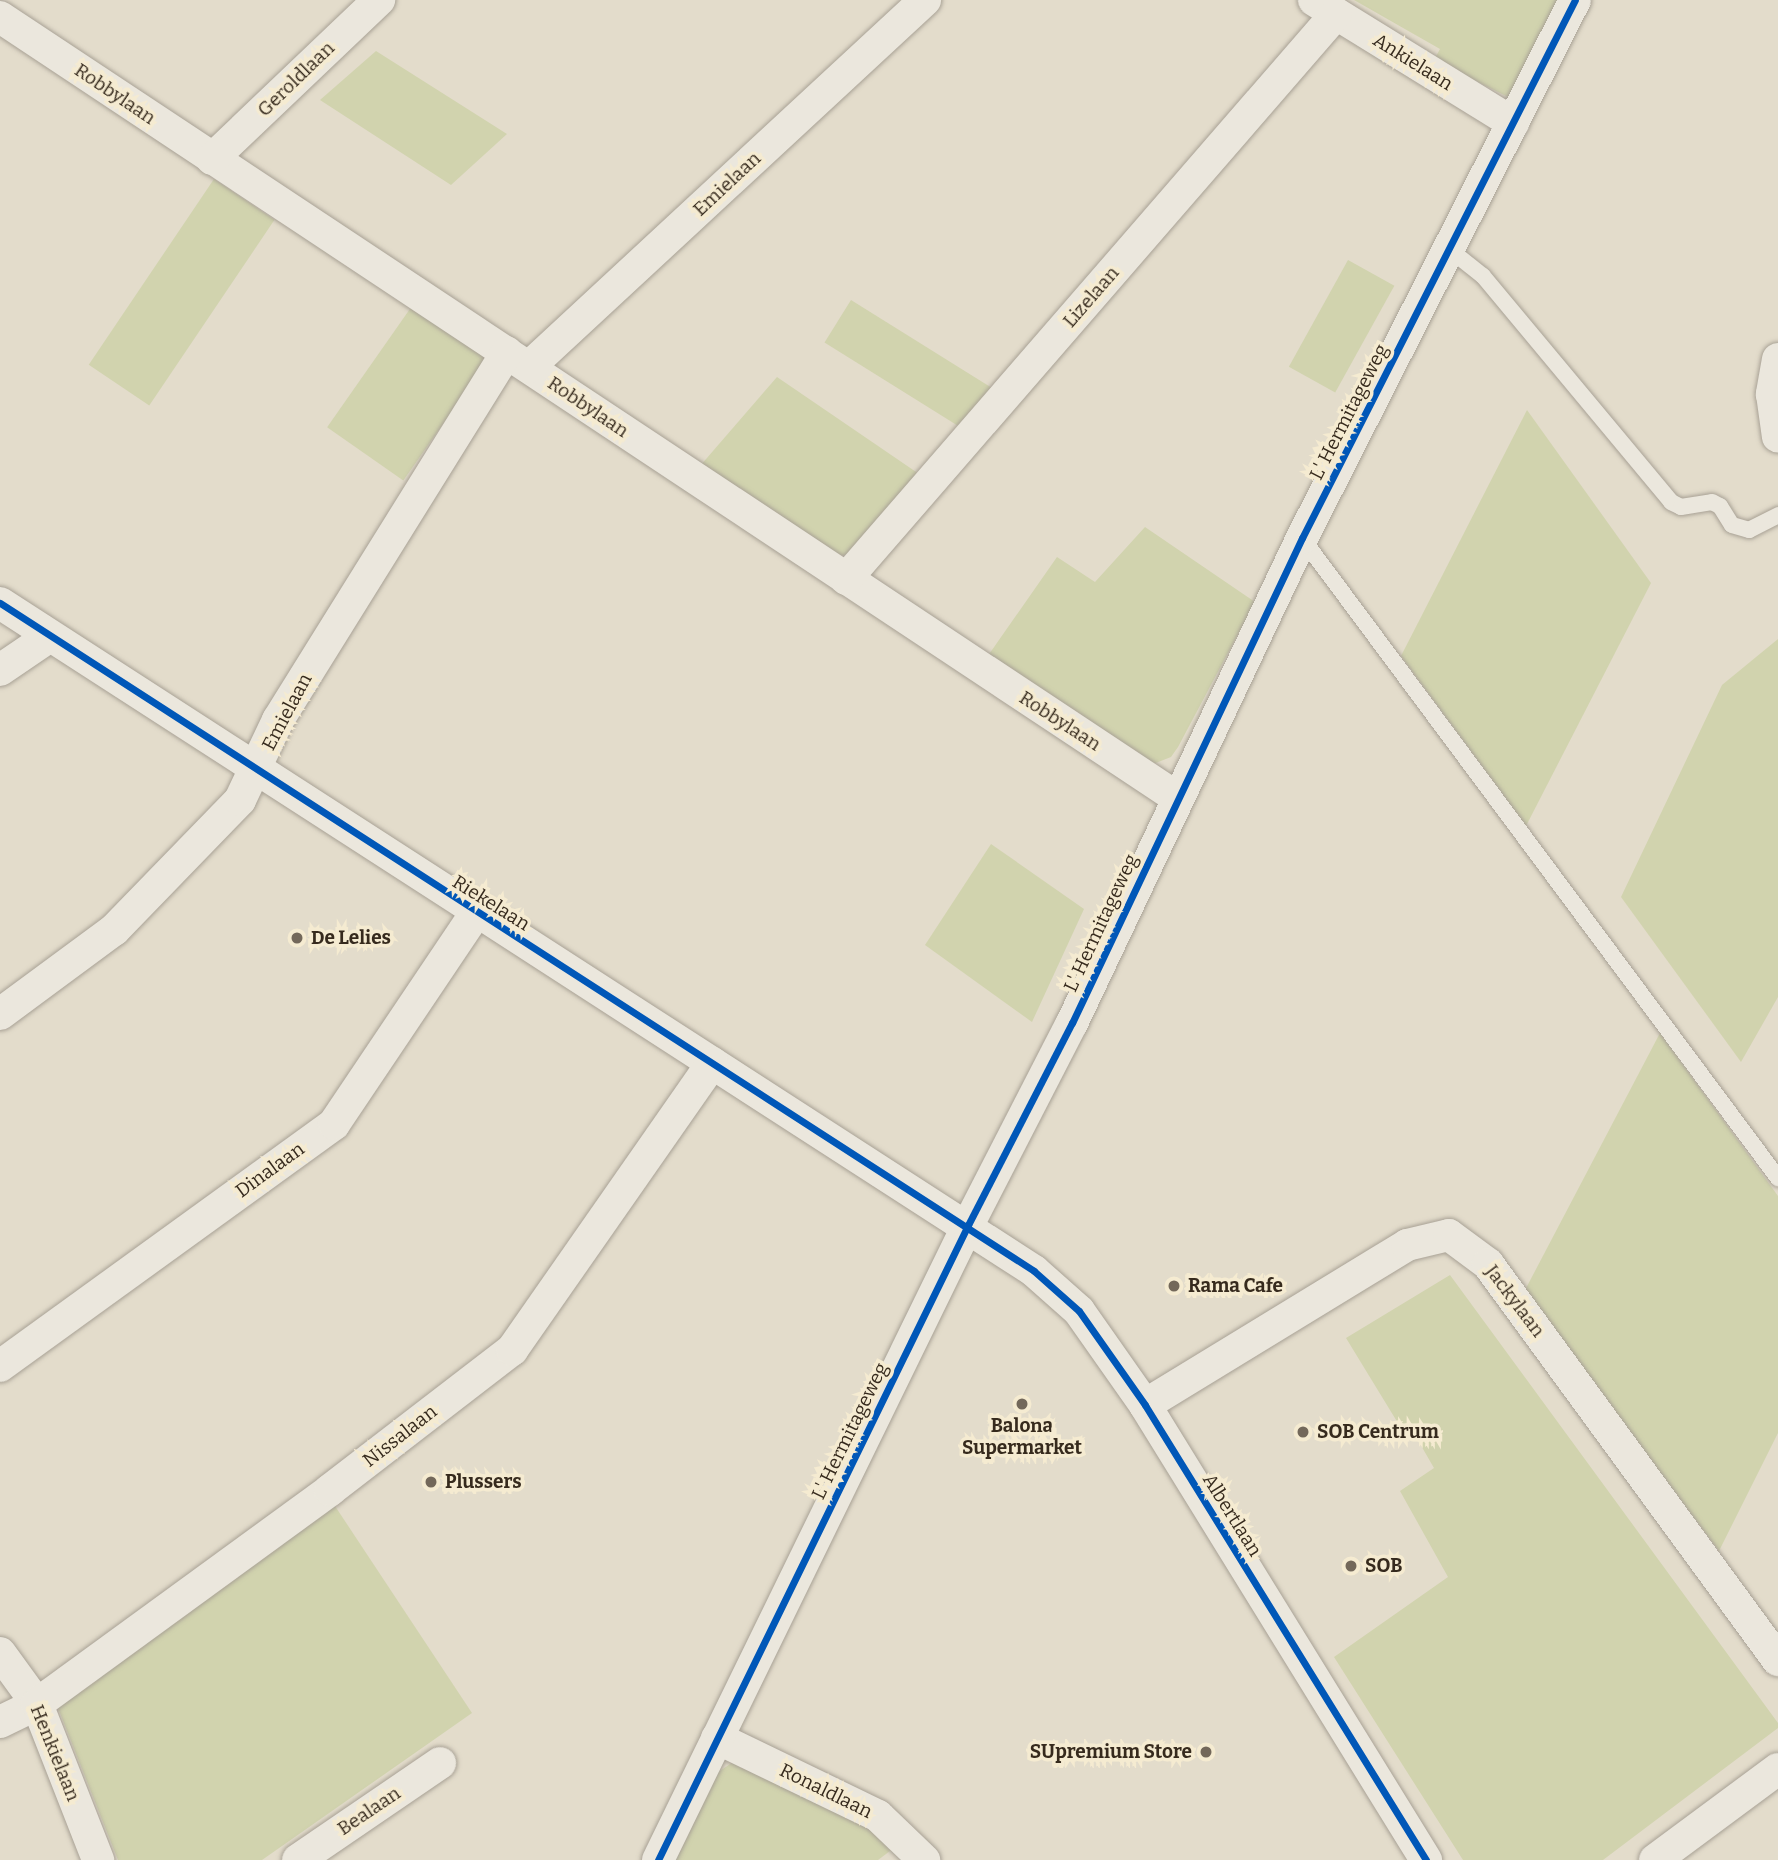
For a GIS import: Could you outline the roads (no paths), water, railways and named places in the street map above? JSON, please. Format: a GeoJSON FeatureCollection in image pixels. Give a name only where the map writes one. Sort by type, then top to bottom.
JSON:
{"type":"FeatureCollection","features":[{"type":"Feature","properties":{"kind":"street","name":"Geroldlaan"},"geometry":{"type":"LineString","coordinates":[[212,159],[379,0]]}},
{"type":"Feature","properties":{"kind":"street","name":"Emielaan"},"geometry":{"type":"LineString","coordinates":[[0,1014],[114,930],[240,800],[257,771],[278,720],[518,360],[925,0]]}},
{"type":"Feature","properties":{"kind":"street","name":"L' Hermitageweg"},"geometry":{"type":"LineString","coordinates":[[658,1860],[968,1225],[1072,1023],[1176,797],[1302,538],[1575,0]]}},
{"type":"Feature","properties":{"kind":"street","name":"Ankielaan"},"geometry":{"type":"LineString","coordinates":[[1325,7],[1513,123]]}},
{"type":"Feature","properties":{"kind":"street","name":"Lizelaan"},"geometry":{"type":"LineString","coordinates":[[846,579],[1325,7]]}},
{"type":"Feature","properties":{"kind":"street","name":"Robbylaan"},"geometry":{"type":"LineString","coordinates":[[0,17],[1176,797]]}},
{"type":"Feature","properties":{"kind":"street"},"geometry":{"type":"LineString","coordinates":[[1778,359],[1772,394],[1778,437]]}},
{"type":"Feature","properties":{"kind":"street","name":"Riekelaan"},"geometry":{"type":"LineString","coordinates":[[0,603],[476,913],[968,1225]]}},
{"type":"Feature","properties":{"kind":"street"},"geometry":{"type":"LineString","coordinates":[[0,670],[50,636]]}},
{"type":"Feature","properties":{"kind":"street","name":"Dinalaan"},"geometry":{"type":"LineString","coordinates":[[0,1366],[334,1124],[476,913]]}},
{"type":"Feature","properties":{"kind":"street","name":"Nissalaan"},"geometry":{"type":"LineString","coordinates":[[0,1722],[37,1704],[330,1490],[512,1350],[712,1063]]}},
{"type":"Feature","properties":{"kind":"street","name":"Albertlaan"},"geometry":{"type":"LineString","coordinates":[[968,1225],[1034,1271],[1079,1311],[1145,1405],[1426,1860]]}},
{"type":"Feature","properties":{"kind":"street","name":"Jackylaan"},"geometry":{"type":"LineString","coordinates":[[1145,1405],[1407,1245],[1449,1235],[1488,1264],[1778,1660]]}},
{"type":"Feature","properties":{"kind":"street","name":"Henkielaan"},"geometry":{"type":"LineString","coordinates":[[0,1653],[37,1704],[98,1860]]}},
{"type":"Feature","properties":{"kind":"street","name":"Ronaldlaan"},"geometry":{"type":"LineString","coordinates":[[718,1738],[878,1816],[923,1860]]}},
{"type":"Feature","properties":{"kind":"street","name":"Bealaan"},"geometry":{"type":"LineString","coordinates":[[298,1860],[440,1763]]}},
{"type":"Feature","properties":{"kind":"street"},"geometry":{"type":"LineString","coordinates":[[1655,1860],[1778,1769]]}},
{"type":"Feature","properties":{"kind":"lane"},"geometry":{"type":"LineString","coordinates":[[1449,249],[1483,276],[1671,502],[1681,507],[1712,502],[1732,525],[1749,530],[1778,515]]}},
{"type":"Feature","properties":{"kind":"lane"},"geometry":{"type":"LineString","coordinates":[[1302,538],[1778,1178]]}},
{"type":"Feature","properties":{"kind":"place","name":"De Lelies"},"geometry":{"type":"Point","coordinates":[297,938]}},
{"type":"Feature","properties":{"kind":"place","name":"Rama Cafe"},"geometry":{"type":"Point","coordinates":[1174,1286]}},
{"type":"Feature","properties":{"kind":"place","name":"Balona Supermarket"},"geometry":{"type":"Point","coordinates":[1022,1404]}},
{"type":"Feature","properties":{"kind":"place","name":"SOB Centrum"},"geometry":{"type":"Point","coordinates":[1303,1432]}},
{"type":"Feature","properties":{"kind":"place","name":"Plussers"},"geometry":{"type":"Point","coordinates":[431,1482]}},
{"type":"Feature","properties":{"kind":"place","name":"SOB"},"geometry":{"type":"Point","coordinates":[1351,1566]}},
{"type":"Feature","properties":{"kind":"place","name":"SUpremium Store"},"geometry":{"type":"Point","coordinates":[1206,1752]}}]}
